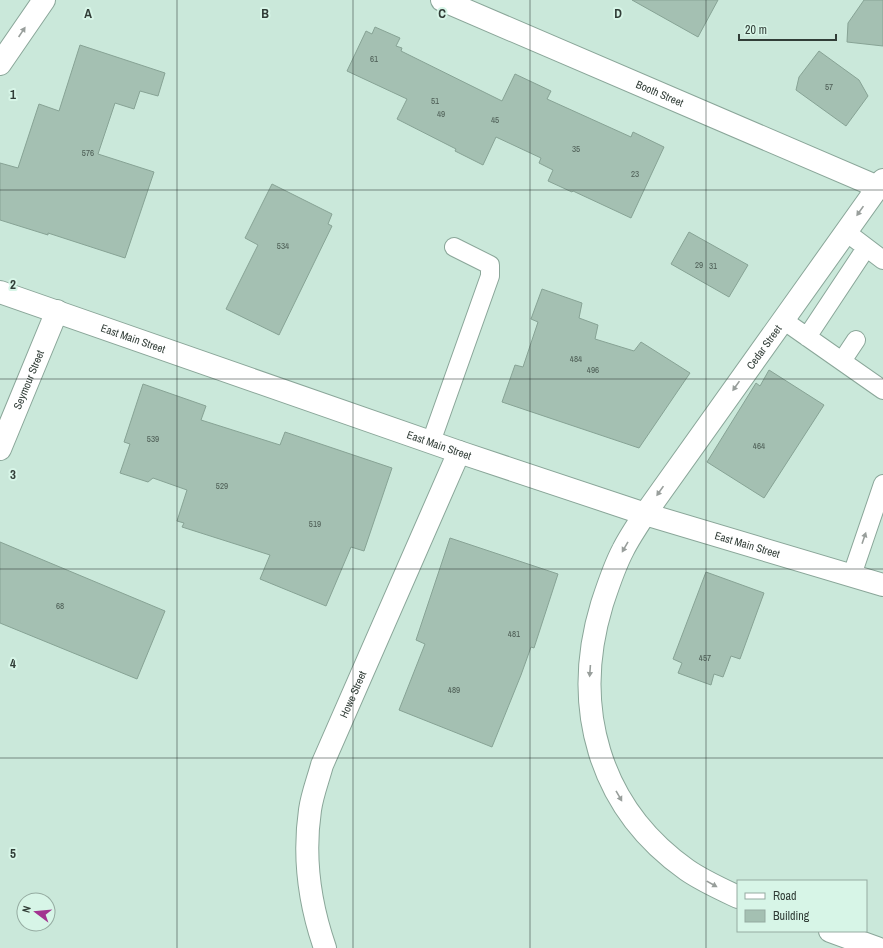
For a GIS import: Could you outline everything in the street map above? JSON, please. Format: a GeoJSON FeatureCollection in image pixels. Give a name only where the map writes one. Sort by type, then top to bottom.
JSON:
{"type":"FeatureCollection","features":[{"type":"Feature","properties":{"kind":"main road"},"geometry":{"type":"LineString","coordinates":[[0,64],[44,0]]}},
{"type":"Feature","properties":{"kind":"main road","name":"Booth Street"},"geometry":{"type":"LineString","coordinates":[[442,0],[880,183]]}},
{"type":"Feature","properties":{"kind":"main road","name":"Cedar Street"},"geometry":{"type":"LineString","coordinates":[[737,896],[688,870],[663,851],[642,829],[622,802],[607,776],[597,746],[590,716],[589,682],[591,649],[608,584],[622,551],[645,514],[880,183]]}},
{"type":"Feature","properties":{"kind":"main road","name":"East Main Street"},"geometry":{"type":"LineString","coordinates":[[0,292],[459,452],[645,514],[883,585]]}},
{"type":"Feature","properties":{"kind":"main road","name":"Seymour Street"},"geometry":{"type":"LineString","coordinates":[[0,450],[57,311]]}},
{"type":"Feature","properties":{"kind":"main road","name":"Howe Street"},"geometry":{"type":"LineString","coordinates":[[325,948],[309,889],[307,845],[310,808],[322,765],[459,452]]}},
{"type":"Feature","properties":{"kind":"main road"},"geometry":{"type":"LineString","coordinates":[[833,932],[877,948]]}},
{"type":"Feature","properties":{"kind":"lane"},"geometry":{"type":"LineString","coordinates":[[846,232],[883,260]]}},
{"type":"Feature","properties":{"kind":"lane"},"geometry":{"type":"LineString","coordinates":[[431,442],[490,276],[490,265],[454,247]]}},
{"type":"Feature","properties":{"kind":"lane"},"geometry":{"type":"LineString","coordinates":[[807,337],[866,248]]}},
{"type":"Feature","properties":{"kind":"lane"},"geometry":{"type":"LineString","coordinates":[[783,320],[883,390]]}},
{"type":"Feature","properties":{"kind":"lane"},"geometry":{"type":"LineString","coordinates":[[842,361],[856,340]]}},
{"type":"Feature","properties":{"kind":"lane"},"geometry":{"type":"LineString","coordinates":[[852,575],[883,484]]}},
{"type":"Feature","properties":{"kind":"building"},"geometry":{"type":"Polygon","coordinates":[[[632,0],[718,0],[698,37],[632,0]]]}},
{"type":"Feature","properties":{"kind":"building"},"geometry":{"type":"Polygon","coordinates":[[[864,0],[883,0],[883,46],[847,42],[848,23],[864,0]]]}},
{"type":"Feature","properties":{"kind":"building"},"geometry":{"type":"Polygon","coordinates":[[[375,27],[400,38],[396,46],[402,48],[401,51],[502,101],[515,74],[551,91],[547,99],[631,137],[633,132],[664,147],[631,218],[548,181],[553,170],[539,163],[541,158],[496,137],[483,165],[455,151],[456,149],[397,119],[407,99],[347,71],[366,31],[372,34],[375,27]]]}},
{"type":"Feature","properties":{"kind":"building"},"geometry":{"type":"Polygon","coordinates":[[[80,45],[165,73],[158,96],[140,91],[134,109],[115,103],[98,154],[154,172],[125,258],[48,233],[48,235],[0,220],[0,163],[18,168],[39,104],[59,111],[80,45]]]}},
{"type":"Feature","properties":{"kind":"building"},"geometry":{"type":"Polygon","coordinates":[[[819,51],[859,80],[868,96],[846,126],[796,90],[799,77],[819,51]]]}},
{"type":"Feature","properties":{"kind":"building"},"geometry":{"type":"Polygon","coordinates":[[[272,184],[332,214],[328,224],[332,226],[279,335],[226,309],[258,245],[245,238],[272,184]]]}},
{"type":"Feature","properties":{"kind":"building"},"geometry":{"type":"Polygon","coordinates":[[[689,232],[748,265],[729,297],[671,264],[689,232]]]}},
{"type":"Feature","properties":{"kind":"building"},"geometry":{"type":"Polygon","coordinates":[[[542,289],[582,303],[579,318],[598,325],[595,339],[634,351],[641,342],[690,373],[639,448],[502,402],[515,365],[523,367],[538,322],[531,319],[542,289]]]}},
{"type":"Feature","properties":{"kind":"building"},"geometry":{"type":"Polygon","coordinates":[[[769,370],[824,405],[764,498],[707,462],[756,383],[760,386],[769,370]]]}},
{"type":"Feature","properties":{"kind":"building"},"geometry":{"type":"Polygon","coordinates":[[[143,384],[206,406],[201,420],[280,445],[285,432],[392,468],[364,551],[351,547],[326,606],[260,579],[270,555],[182,527],[184,523],[177,521],[187,490],[153,478],[148,482],[120,473],[130,444],[124,442],[143,384]]]}},
{"type":"Feature","properties":{"kind":"building"},"geometry":{"type":"Polygon","coordinates":[[[450,538],[558,574],[534,648],[531,647],[492,747],[399,710],[425,644],[416,640],[450,538]]]}},
{"type":"Feature","properties":{"kind":"building"},"geometry":{"type":"Polygon","coordinates":[[[0,542],[165,611],[137,679],[0,623],[0,542]]]}},
{"type":"Feature","properties":{"kind":"building"},"geometry":{"type":"Polygon","coordinates":[[[706,572],[764,593],[740,659],[731,656],[723,677],[714,674],[711,685],[678,673],[682,663],[673,659],[706,572]]]}}]}
